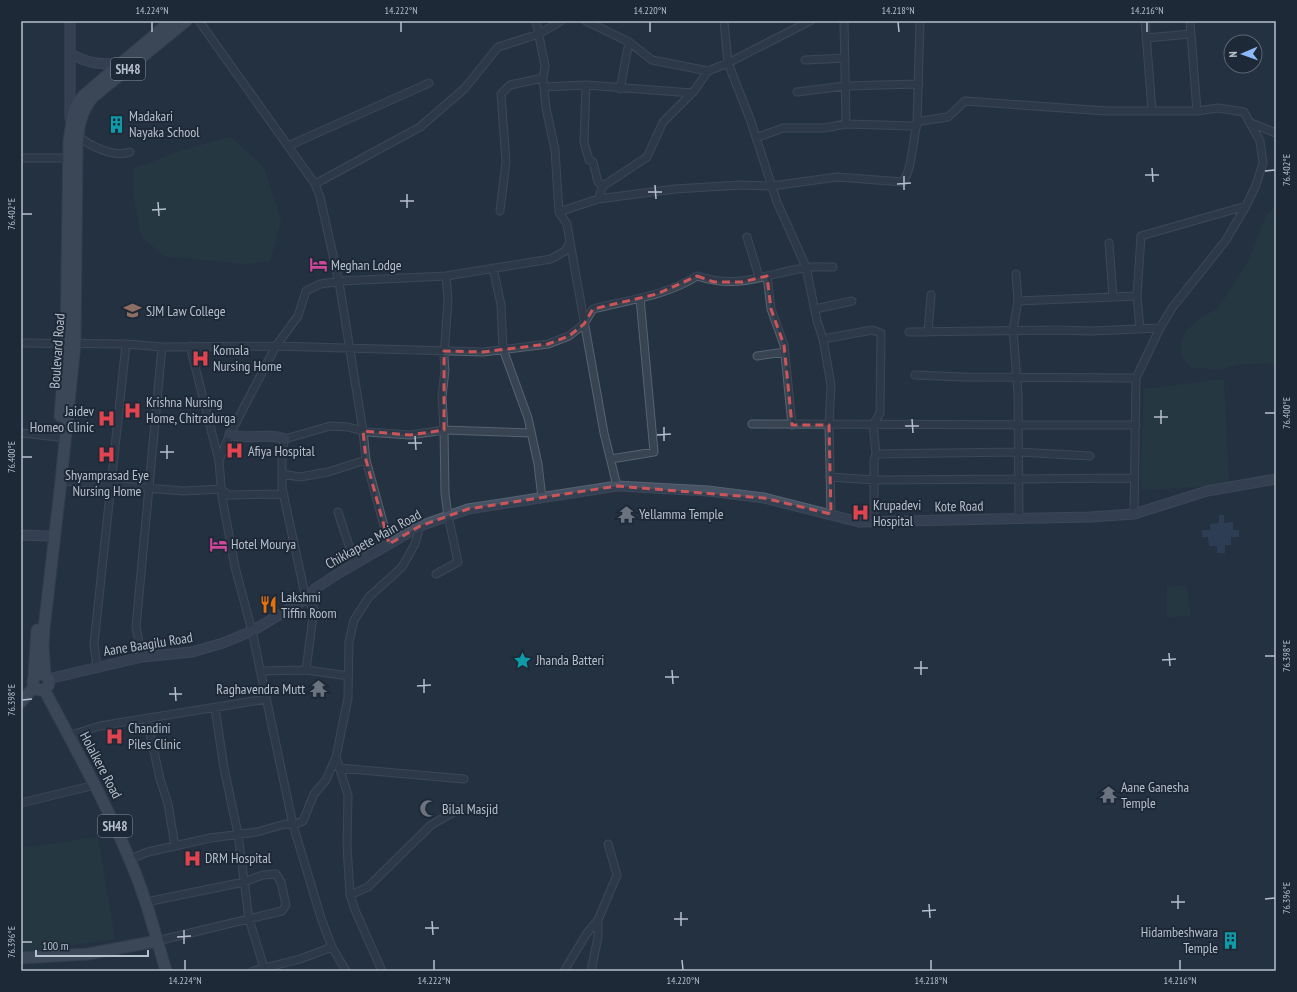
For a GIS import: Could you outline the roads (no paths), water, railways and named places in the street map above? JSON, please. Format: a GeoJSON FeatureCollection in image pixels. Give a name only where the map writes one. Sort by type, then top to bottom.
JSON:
{"type":"FeatureCollection","features":[{"type":"Feature","properties":{"kind":"main road","name":"SH48"},"geometry":{"type":"LineString","coordinates":[[74,130],[77,104],[83,96],[171,21]]}},
{"type":"Feature","properties":{"kind":"main road","name":"SH48"},"geometry":{"type":"LineString","coordinates":[[74,130],[86,106],[93,97],[186,21]]}},
{"type":"Feature","properties":{"kind":"main road","name":"Boulevard Road"},"geometry":{"type":"LineString","coordinates":[[41,681],[35,645],[58,437],[71,343],[68,158],[74,130]]}},
{"type":"Feature","properties":{"kind":"main road","name":"Boulevard Road"},"geometry":{"type":"LineString","coordinates":[[41,681],[44,629],[61,480],[71,343],[74,130]]}},
{"type":"Feature","properties":{"kind":"main road"},"geometry":{"type":"LineString","coordinates":[[23,698],[41,681]]}},
{"type":"Feature","properties":{"kind":"main road","name":"Holalkere Road"},"geometry":{"type":"LineString","coordinates":[[41,681],[68,736],[95,785],[130,859],[146,902],[166,971]]}},
{"type":"Feature","properties":{"kind":"main road"},"geometry":{"type":"LineString","coordinates":[[21,958],[88,954],[157,941]]}},
{"type":"Feature","properties":{"kind":"street"},"geometry":{"type":"LineString","coordinates":[[70,21],[74,130],[90,146],[104,151],[127,154],[130,152]]}},
{"type":"Feature","properties":{"kind":"street"},"geometry":{"type":"LineString","coordinates":[[199,21],[315,184],[320,197],[340,282],[363,431],[366,460],[389,544]]}},
{"type":"Feature","properties":{"kind":"street"},"geometry":{"type":"LineString","coordinates":[[536,21],[546,66],[543,78],[546,108],[555,150],[559,212],[567,224],[584,324],[617,486]]}},
{"type":"Feature","properties":{"kind":"street"},"geometry":{"type":"LineString","coordinates":[[315,184],[420,127],[465,88],[498,47],[539,34],[561,21]]}},
{"type":"Feature","properties":{"kind":"street"},"geometry":{"type":"LineString","coordinates":[[586,21],[629,42],[652,60],[708,71]]}},
{"type":"Feature","properties":{"kind":"street"},"geometry":{"type":"LineString","coordinates":[[724,21],[728,63],[772,186],[806,267],[814,309],[823,339],[831,385],[829,425],[831,514]]}},
{"type":"Feature","properties":{"kind":"street"},"geometry":{"type":"LineString","coordinates":[[598,199],[603,186],[646,157],[663,122],[692,93],[708,71],[728,63],[810,21]]}},
{"type":"Feature","properties":{"kind":"street"},"geometry":{"type":"LineString","coordinates":[[844,21],[846,124]]}},
{"type":"Feature","properties":{"kind":"street"},"geometry":{"type":"LineString","coordinates":[[559,212],[598,199],[675,190],[741,185],[772,186],[837,177],[903,182],[909,172],[917,124],[920,21]]}},
{"type":"Feature","properties":{"kind":"street"},"geometry":{"type":"LineString","coordinates":[[1145,21],[1152,110]]}},
{"type":"Feature","properties":{"kind":"street"},"geometry":{"type":"LineString","coordinates":[[1190,21],[1197,111]]}},
{"type":"Feature","properties":{"kind":"street"},"geometry":{"type":"LineString","coordinates":[[1146,38],[1191,34]]}},
{"type":"Feature","properties":{"kind":"street"},"geometry":{"type":"LineString","coordinates":[[620,89],[629,42]]}},
{"type":"Feature","properties":{"kind":"street"},"geometry":{"type":"LineString","coordinates":[[71,54],[88,63],[120,64]]}},
{"type":"Feature","properties":{"kind":"street"},"geometry":{"type":"LineString","coordinates":[[805,60],[845,58]]}},
{"type":"Feature","properties":{"kind":"street"},"geometry":{"type":"LineString","coordinates":[[500,211],[506,162],[501,94],[510,85],[543,78]]}},
{"type":"Feature","properties":{"kind":"street"},"geometry":{"type":"LineString","coordinates":[[288,146],[428,83]]}},
{"type":"Feature","properties":{"kind":"street"},"geometry":{"type":"LineString","coordinates":[[797,92],[845,87],[919,84]]}},
{"type":"Feature","properties":{"kind":"street"},"geometry":{"type":"LineString","coordinates":[[544,87],[586,85],[620,89],[692,93]]}},
{"type":"Feature","properties":{"kind":"street"},"geometry":{"type":"LineString","coordinates":[[586,85],[584,142],[587,148],[588,160],[593,162],[598,182],[603,186]]}},
{"type":"Feature","properties":{"kind":"street"},"geometry":{"type":"LineString","coordinates":[[756,138],[783,128],[824,128],[846,124],[913,126],[948,116],[965,101],[1106,112],[1152,110],[1197,111],[1218,108],[1244,112],[1260,141],[1263,163],[1246,206],[1226,240],[1172,308],[1160,328],[1136,378],[1134,514]]}},
{"type":"Feature","properties":{"kind":"street"},"geometry":{"type":"LineString","coordinates":[[1251,123],[1276,133]]}},
{"type":"Feature","properties":{"kind":"street"},"geometry":{"type":"LineString","coordinates":[[21,158],[68,158]]}},
{"type":"Feature","properties":{"kind":"street"},"geometry":{"type":"LineString","coordinates":[[1140,329],[1137,296],[1141,236],[1246,206]]}},
{"type":"Feature","properties":{"kind":"street"},"geometry":{"type":"LineString","coordinates":[[747,237],[759,277]]}},
{"type":"Feature","properties":{"kind":"street"},"geometry":{"type":"LineString","coordinates":[[219,461],[230,434],[276,346],[298,316],[306,291],[320,284],[387,278],[446,276],[551,259],[565,251],[570,242]]}},
{"type":"Feature","properties":{"kind":"street"},"geometry":{"type":"LineString","coordinates":[[1109,243],[1113,296]]}},
{"type":"Feature","properties":{"kind":"street"},"geometry":{"type":"LineString","coordinates":[[21,343],[126,344],[162,347],[276,346],[402,351],[483,352],[548,344],[569,336],[584,324],[593,309],[640,298],[684,284],[697,276],[714,282],[742,282],[806,267],[833,267]]}},
{"type":"Feature","properties":{"kind":"street"},"geometry":{"type":"LineString","coordinates":[[493,268],[501,305],[503,349],[528,418],[542,498]]}},
{"type":"Feature","properties":{"kind":"street"},"geometry":{"type":"LineString","coordinates":[[1016,274],[1018,301],[1012,330],[1018,424],[1019,519]]}},
{"type":"Feature","properties":{"kind":"street"},"geometry":{"type":"LineString","coordinates":[[436,574],[458,562],[448,516],[446,493],[442,397],[445,370],[444,351],[448,299],[446,276]]}},
{"type":"Feature","properties":{"kind":"street"},"geometry":{"type":"LineString","coordinates":[[767,276],[771,309],[785,352],[792,425]]}},
{"type":"Feature","properties":{"kind":"street"},"geometry":{"type":"LineString","coordinates":[[928,332],[931,295]]}},
{"type":"Feature","properties":{"kind":"street"},"geometry":{"type":"LineString","coordinates":[[1018,301],[1137,296]]}},
{"type":"Feature","properties":{"kind":"street"},"geometry":{"type":"LineString","coordinates":[[611,459],[654,452],[640,298]]}},
{"type":"Feature","properties":{"kind":"street"},"geometry":{"type":"LineString","coordinates":[[814,309],[852,300]]}},
{"type":"Feature","properties":{"kind":"street"},"geometry":{"type":"LineString","coordinates":[[909,332],[1012,330],[1091,331],[1160,328]]}},
{"type":"Feature","properties":{"kind":"street"},"geometry":{"type":"LineString","coordinates":[[823,339],[872,330],[877,330],[880,333],[880,413],[873,425],[876,454],[874,460],[874,522]]}},
{"type":"Feature","properties":{"kind":"street"},"geometry":{"type":"LineString","coordinates":[[97,667],[94,644],[126,344]]}},
{"type":"Feature","properties":{"kind":"street"},"geometry":{"type":"LineString","coordinates":[[190,346],[219,461],[221,489],[235,567],[252,631],[293,825],[322,921],[332,947],[346,971]]}},
{"type":"Feature","properties":{"kind":"street"},"geometry":{"type":"LineString","coordinates":[[142,657],[136,627],[162,347]]}},
{"type":"Feature","properties":{"kind":"street"},"geometry":{"type":"LineString","coordinates":[[757,356],[785,352]]}},
{"type":"Feature","properties":{"kind":"street"},"geometry":{"type":"LineString","coordinates":[[915,374],[1016,378],[1136,378]]}},
{"type":"Feature","properties":{"kind":"street"},"geometry":{"type":"LineString","coordinates":[[752,424],[1136,425]]}},
{"type":"Feature","properties":{"kind":"street"},"geometry":{"type":"LineString","coordinates":[[230,434],[237,437],[276,436],[285,439],[330,426],[348,427],[363,431],[410,435],[444,430],[531,433]]}},
{"type":"Feature","properties":{"kind":"street"},"geometry":{"type":"LineString","coordinates":[[21,433],[58,437]]}},
{"type":"Feature","properties":{"kind":"street"},"geometry":{"type":"LineString","coordinates":[[285,439],[282,449],[284,494],[306,599],[314,609],[306,670]]}},
{"type":"Feature","properties":{"kind":"street"},"geometry":{"type":"LineString","coordinates":[[876,454],[1018,452],[1090,456]]}},
{"type":"Feature","properties":{"kind":"street"},"geometry":{"type":"LineString","coordinates":[[282,474],[300,477],[328,472],[366,460]]}},
{"type":"Feature","properties":{"kind":"street"},"geometry":{"type":"LineString","coordinates":[[830,477],[874,480],[1134,478]]}},
{"type":"Feature","properties":{"kind":"street","name":"Kote Road"},"geometry":{"type":"LineString","coordinates":[[617,486],[708,491],[764,498],[858,522],[874,522],[1090,517],[1134,514],[1207,492],[1276,479]]}},
{"type":"Feature","properties":{"kind":"street"},"geometry":{"type":"LineString","coordinates":[[61,480],[184,491],[221,489],[228,495],[284,494]]}},
{"type":"Feature","properties":{"kind":"street","name":"Chikkapete Main Road"},"geometry":{"type":"LineString","coordinates":[[252,631],[306,599],[316,588],[420,526],[468,509],[617,486]]}},
{"type":"Feature","properties":{"kind":"street"},"geometry":{"type":"LineString","coordinates":[[338,512],[355,564]]}},
{"type":"Feature","properties":{"kind":"street"},"geometry":{"type":"LineString","coordinates":[[130,859],[148,852],[210,838],[256,832],[284,824],[293,825],[303,822],[314,794],[326,780],[336,757],[348,698],[349,642],[354,620],[369,597],[402,567],[415,544],[420,526]]}},
{"type":"Feature","properties":{"kind":"street"},"geometry":{"type":"LineString","coordinates":[[21,535],[48,536]]}},
{"type":"Feature","properties":{"kind":"street","name":"Aane Baagilu Road"},"geometry":{"type":"LineString","coordinates":[[41,681],[142,657],[192,652],[223,643],[252,631]]}},
{"type":"Feature","properties":{"kind":"street"},"geometry":{"type":"LineString","coordinates":[[260,671],[306,670],[349,676]]}},
{"type":"Feature","properties":{"kind":"street"},"geometry":{"type":"LineString","coordinates":[[68,736],[100,726],[147,720],[266,699]]}},
{"type":"Feature","properties":{"kind":"street"},"geometry":{"type":"LineString","coordinates":[[215,708],[224,768],[238,834],[249,919],[264,969]]}},
{"type":"Feature","properties":{"kind":"street"},"geometry":{"type":"LineString","coordinates":[[147,720],[160,779],[168,804],[175,846]]}},
{"type":"Feature","properties":{"kind":"street"},"geometry":{"type":"LineString","coordinates":[[336,757],[348,795],[347,846],[350,895],[355,910],[382,971]]}},
{"type":"Feature","properties":{"kind":"street"},"geometry":{"type":"LineString","coordinates":[[339,768],[464,779]]}},
{"type":"Feature","properties":{"kind":"street"},"geometry":{"type":"LineString","coordinates":[[21,803],[95,785]]}},
{"type":"Feature","properties":{"kind":"street"},"geometry":{"type":"LineString","coordinates":[[350,895],[368,887],[431,825],[457,810],[465,808]]}},
{"type":"Feature","properties":{"kind":"street"},"geometry":{"type":"LineString","coordinates":[[564,971],[587,933],[598,920],[617,875],[608,844]]}},
{"type":"Feature","properties":{"kind":"street"},"geometry":{"type":"LineString","coordinates":[[146,902],[244,882],[263,875],[276,874],[281,882],[286,905],[284,909],[279,912],[157,941]]}},
{"type":"Feature","properties":{"kind":"street"},"geometry":{"type":"LineString","coordinates":[[591,971],[598,937],[598,920]]}},
{"type":"Feature","properties":{"kind":"street"},"geometry":{"type":"LineString","coordinates":[[253,971],[300,959],[332,947]]}},
{"type":"Feature","properties":{"kind":"water"},"geometry":{"type":"Polygon","coordinates":[[[1219,515],[1224,515],[1224,523],[1233,522],[1233,530],[1239,530],[1239,537],[1231,537],[1231,545],[1225,545],[1225,553],[1217,553],[1217,546],[1209,546],[1208,537],[1202,537],[1202,530],[1210,530],[1210,524],[1219,523],[1219,515]]]}},
{"type":"Feature","properties":{"kind":"place","name":"Madakari Nayaka School"},"geometry":{"type":"Point","coordinates":[116,124]}},
{"type":"Feature","properties":{"kind":"place","name":"Meghan Lodge"},"geometry":{"type":"Point","coordinates":[318,265]}},
{"type":"Feature","properties":{"kind":"place","name":"SJM Law College"},"geometry":{"type":"Point","coordinates":[133,311]}},
{"type":"Feature","properties":{"kind":"place","name":"Komala Nursing Home"},"geometry":{"type":"Point","coordinates":[200,358]}},
{"type":"Feature","properties":{"kind":"place","name":"Krishna Nursing Home, Chitradurga"},"geometry":{"type":"Point","coordinates":[133,410]}},
{"type":"Feature","properties":{"kind":"place","name":"Jaidev Homeo Clinic"},"geometry":{"type":"Point","coordinates":[107,419]}},
{"type":"Feature","properties":{"kind":"place","name":"Afiya Hospital"},"geometry":{"type":"Point","coordinates":[235,451]}},
{"type":"Feature","properties":{"kind":"place","name":"Shyamprasad Eye Nursing Home"},"geometry":{"type":"Point","coordinates":[107,455]}},
{"type":"Feature","properties":{"kind":"place","name":"Krupadevi Hospital"},"geometry":{"type":"Point","coordinates":[860,513]}},
{"type":"Feature","properties":{"kind":"place","name":"Yellamma Temple"},"geometry":{"type":"Point","coordinates":[626,514]}},
{"type":"Feature","properties":{"kind":"place","name":"Hotel Mourya"},"geometry":{"type":"Point","coordinates":[218,544]}},
{"type":"Feature","properties":{"kind":"place","name":"Lakshmi Tiffin Room"},"geometry":{"type":"Point","coordinates":[268,605]}},
{"type":"Feature","properties":{"kind":"place","name":"Jhanda Batteri"},"geometry":{"type":"Point","coordinates":[523,660]}},
{"type":"Feature","properties":{"kind":"place","name":"Raghavendra Mutt"},"geometry":{"type":"Point","coordinates":[318,689]}},
{"type":"Feature","properties":{"kind":"place","name":"Chandini Piles Clinic"},"geometry":{"type":"Point","coordinates":[115,736]}},
{"type":"Feature","properties":{"kind":"place","name":"Aane Ganesha Temple"},"geometry":{"type":"Point","coordinates":[1108,795]}},
{"type":"Feature","properties":{"kind":"place","name":"Bilal Masjid"},"geometry":{"type":"Point","coordinates":[429,809]}},
{"type":"Feature","properties":{"kind":"place","name":"DRM Hospital"},"geometry":{"type":"Point","coordinates":[192,858]}},
{"type":"Feature","properties":{"kind":"place","name":"Hidambeshwara Temple"},"geometry":{"type":"Point","coordinates":[1231,940]}}]}
